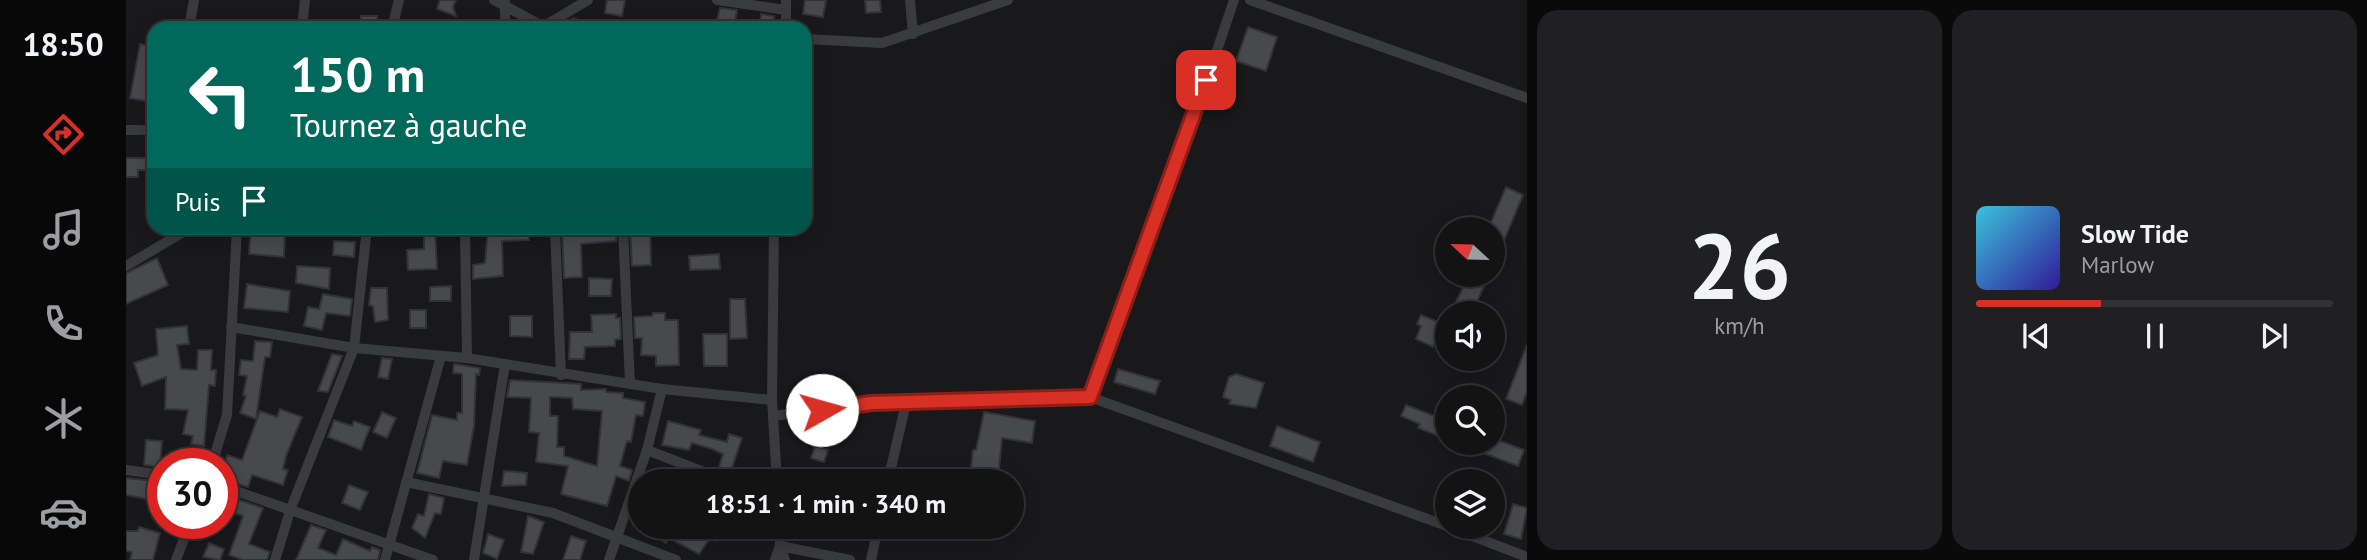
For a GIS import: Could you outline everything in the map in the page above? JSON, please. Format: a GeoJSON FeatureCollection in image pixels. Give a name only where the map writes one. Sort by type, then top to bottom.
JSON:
{"type":"FeatureCollection","features":[{"type":"Feature","properties":{"kind":"street"},"geometry":{"type":"LineString","coordinates":[[190,21],[194,0]]}},
{"type":"Feature","properties":{"kind":"street"},"geometry":{"type":"LineString","coordinates":[[303,21],[305,0]]}},
{"type":"Feature","properties":{"kind":"street"},"geometry":{"type":"LineString","coordinates":[[394,21],[398,0]]}},
{"type":"Feature","properties":{"kind":"street"},"geometry":{"type":"LineString","coordinates":[[554,21],[588,0]]}},
{"type":"Feature","properties":{"kind":"street"},"geometry":{"type":"LineString","coordinates":[[717,0],[786,5]]}},
{"type":"Feature","properties":{"kind":"street"},"geometry":{"type":"LineString","coordinates":[[910,0],[913,34]]}},
{"type":"Feature","properties":{"kind":"street"},"geometry":{"type":"LineString","coordinates":[[812,39],[881,43],[1008,0]]}},
{"type":"Feature","properties":{"kind":"street"},"geometry":{"type":"LineString","coordinates":[[1090,397],[1180,160],[1234,0]]}},
{"type":"Feature","properties":{"kind":"street"},"geometry":{"type":"LineString","coordinates":[[1250,0],[1527,98]]}},
{"type":"Feature","properties":{"kind":"street"},"geometry":{"type":"LineString","coordinates":[[501,1],[534,21]]}},
{"type":"Feature","properties":{"kind":"street"},"geometry":{"type":"LineString","coordinates":[[501,1],[504,21]]}},
{"type":"Feature","properties":{"kind":"street"},"geometry":{"type":"LineString","coordinates":[[126,130],[147,130]]}},
{"type":"Feature","properties":{"kind":"street"},"geometry":{"type":"LineString","coordinates":[[126,266],[169,235]]}},
{"type":"Feature","properties":{"kind":"street"},"geometry":{"type":"LineString","coordinates":[[217,448],[227,415],[237,235]]}},
{"type":"Feature","properties":{"kind":"street"},"geometry":{"type":"LineString","coordinates":[[275,560],[291,508],[354,348],[366,235]]}},
{"type":"Feature","properties":{"kind":"street"},"geometry":{"type":"LineString","coordinates":[[465,235],[467,358]]}},
{"type":"Feature","properties":{"kind":"street"},"geometry":{"type":"LineString","coordinates":[[555,235],[561,375]]}},
{"type":"Feature","properties":{"kind":"street"},"geometry":{"type":"LineString","coordinates":[[623,235],[630,384]]}},
{"type":"Feature","properties":{"kind":"street"},"geometry":{"type":"LineString","coordinates":[[774,235],[772,400],[776,469]]}},
{"type":"Feature","properties":{"kind":"street"},"geometry":{"type":"LineString","coordinates":[[231,327],[354,348],[467,358],[662,389],[772,400]]}},
{"type":"Feature","properties":{"kind":"street"},"geometry":{"type":"LineString","coordinates":[[385,560],[441,356]]}},
{"type":"Feature","properties":{"kind":"street"},"geometry":{"type":"LineString","coordinates":[[474,560],[505,364]]}},
{"type":"Feature","properties":{"kind":"street"},"geometry":{"type":"LineString","coordinates":[[609,560],[647,450],[662,389]]}},
{"type":"Feature","properties":{"kind":"street"},"geometry":{"type":"LineString","coordinates":[[773,416],[871,403],[1090,397],[1435,521]]}},
{"type":"Feature","properties":{"kind":"street"},"geometry":{"type":"LineString","coordinates":[[891,469],[906,402]]}},
{"type":"Feature","properties":{"kind":"street"},"geometry":{"type":"LineString","coordinates":[[647,450],[696,469]]}},
{"type":"Feature","properties":{"kind":"street"},"geometry":{"type":"LineString","coordinates":[[126,470],[147,473]]}},
{"type":"Feature","properties":{"kind":"street"},"geometry":{"type":"LineString","coordinates":[[407,482],[553,513],[676,560]]}},
{"type":"Feature","properties":{"kind":"street"},"geometry":{"type":"LineString","coordinates":[[238,491],[433,560]]}},
{"type":"Feature","properties":{"kind":"street"},"geometry":{"type":"LineString","coordinates":[[176,560],[184,539]]}},
{"type":"Feature","properties":{"kind":"street"},"geometry":{"type":"LineString","coordinates":[[780,539],[785,560]]}},
{"type":"Feature","properties":{"kind":"street"},"geometry":{"type":"LineString","coordinates":[[871,560],[875,539]]}},
{"type":"Feature","properties":{"kind":"street"},"geometry":{"type":"LineString","coordinates":[[1481,539],[1527,557]]}},
{"type":"Feature","properties":{"kind":"street"},"geometry":{"type":"LineString","coordinates":[[775,560],[780,546]]}},
{"type":"Feature","properties":{"kind":"street"},"geometry":{"type":"LineString","coordinates":[[780,546],[850,560]]}},
{"type":"Feature","properties":{"kind":"building"},"geometry":{"type":"Polygon","coordinates":[[[440,0],[456,0],[453,7],[456,16],[437,9],[440,0]]]}},
{"type":"Feature","properties":{"kind":"building"},"geometry":{"type":"Polygon","coordinates":[[[607,0],[625,0],[622,16],[605,13],[607,0]]]}},
{"type":"Feature","properties":{"kind":"building"},"geometry":{"type":"Polygon","coordinates":[[[805,0],[826,0],[823,17],[803,14],[805,0]]]}},
{"type":"Feature","properties":{"kind":"building"},"geometry":{"type":"Polygon","coordinates":[[[865,0],[880,0],[881,12],[866,13],[865,0]]]}},
{"type":"Feature","properties":{"kind":"building"},"geometry":{"type":"Polygon","coordinates":[[[720,8],[737,10],[735,21],[717,21],[720,8]]]}},
{"type":"Feature","properties":{"kind":"building"},"geometry":{"type":"Polygon","coordinates":[[[761,14],[774,16],[773,21],[760,21],[761,14]]]}},
{"type":"Feature","properties":{"kind":"building"},"geometry":{"type":"Polygon","coordinates":[[[361,16],[377,16],[377,21],[361,21],[361,16]]]}},
{"type":"Feature","properties":{"kind":"building"},"geometry":{"type":"Polygon","coordinates":[[[1248,27],[1277,37],[1266,71],[1236,61],[1248,27]]]}},
{"type":"Feature","properties":{"kind":"building"},"geometry":{"type":"Polygon","coordinates":[[[140,44],[147,46],[147,101],[130,98],[140,44]]]}},
{"type":"Feature","properties":{"kind":"building"},"geometry":{"type":"Polygon","coordinates":[[[126,158],[147,158],[147,170],[138,170],[138,177],[126,177],[126,158]]]}},
{"type":"Feature","properties":{"kind":"building"},"geometry":{"type":"Polygon","coordinates":[[[1506,187],[1523,195],[1505,238],[1505,217],[1493,217],[1506,187]]]}},
{"type":"Feature","properties":{"kind":"building"},"geometry":{"type":"Polygon","coordinates":[[[250,235],[285,235],[284,257],[249,254],[250,235]]]}},
{"type":"Feature","properties":{"kind":"building"},"geometry":{"type":"Polygon","coordinates":[[[424,235],[435,235],[437,269],[408,270],[407,250],[424,249],[424,235]]]}},
{"type":"Feature","properties":{"kind":"building"},"geometry":{"type":"Polygon","coordinates":[[[487,235],[529,235],[529,240],[502,241],[503,276],[473,279],[473,265],[485,263],[487,235]]]}},
{"type":"Feature","properties":{"kind":"building"},"geometry":{"type":"Polygon","coordinates":[[[562,235],[616,235],[616,241],[581,244],[582,277],[564,278],[562,235]]]}},
{"type":"Feature","properties":{"kind":"building"},"geometry":{"type":"Polygon","coordinates":[[[630,235],[650,235],[651,265],[632,266],[630,235]]]}},
{"type":"Feature","properties":{"kind":"building"},"geometry":{"type":"Polygon","coordinates":[[[334,241],[355,242],[354,257],[333,255],[334,241]]]}},
{"type":"Feature","properties":{"kind":"building"},"geometry":{"type":"Polygon","coordinates":[[[719,254],[720,269],[690,270],[689,256],[719,254]]]}},
{"type":"Feature","properties":{"kind":"building"},"geometry":{"type":"Polygon","coordinates":[[[157,258],[168,285],[126,304],[126,273],[157,258]]]}},
{"type":"Feature","properties":{"kind":"building"},"geometry":{"type":"Polygon","coordinates":[[[297,266],[330,268],[329,289],[296,283],[297,266]]]}},
{"type":"Feature","properties":{"kind":"building"},"geometry":{"type":"Polygon","coordinates":[[[589,278],[612,279],[611,296],[589,296],[589,278]]]}},
{"type":"Feature","properties":{"kind":"building"},"geometry":{"type":"Polygon","coordinates":[[[247,284],[290,291],[288,312],[244,308],[247,284]]]}},
{"type":"Feature","properties":{"kind":"building"},"geometry":{"type":"Polygon","coordinates":[[[451,286],[451,301],[430,301],[430,287],[451,286]]]}},
{"type":"Feature","properties":{"kind":"building"},"geometry":{"type":"Polygon","coordinates":[[[1463,287],[1484,287],[1477,301],[1456,301],[1463,287]]]}},
{"type":"Feature","properties":{"kind":"building"},"geometry":{"type":"Polygon","coordinates":[[[371,288],[387,288],[388,320],[375,322],[373,306],[369,305],[371,288]]]}},
{"type":"Feature","properties":{"kind":"building"},"geometry":{"type":"Polygon","coordinates":[[[323,294],[352,299],[350,316],[326,313],[322,330],[304,326],[308,307],[319,309],[323,294]]]}},
{"type":"Feature","properties":{"kind":"building"},"geometry":{"type":"Polygon","coordinates":[[[730,299],[745,299],[747,338],[730,339],[730,299]]]}},
{"type":"Feature","properties":{"kind":"building"},"geometry":{"type":"Polygon","coordinates":[[[410,310],[426,310],[426,328],[410,328],[410,310]]]}},
{"type":"Feature","properties":{"kind":"building"},"geometry":{"type":"Polygon","coordinates":[[[653,313],[665,313],[665,320],[678,320],[679,365],[656,366],[656,356],[641,355],[642,338],[635,338],[634,317],[652,316],[653,313]]]}},
{"type":"Feature","properties":{"kind":"building"},"geometry":{"type":"Polygon","coordinates":[[[616,314],[616,318],[620,318],[621,339],[615,340],[615,346],[585,347],[584,359],[569,359],[570,332],[592,332],[591,315],[616,314]]]}},
{"type":"Feature","properties":{"kind":"building"},"geometry":{"type":"Polygon","coordinates":[[[1421,315],[1435,321],[1433,347],[1416,339],[1421,326],[1417,324],[1421,315]]]}},
{"type":"Feature","properties":{"kind":"building"},"geometry":{"type":"Polygon","coordinates":[[[510,316],[532,316],[532,337],[510,336],[510,316]]]}},
{"type":"Feature","properties":{"kind":"building"},"geometry":{"type":"Polygon","coordinates":[[[187,326],[189,344],[177,345],[181,369],[197,370],[198,350],[212,350],[211,370],[216,370],[215,386],[209,385],[204,446],[191,444],[193,436],[183,434],[188,410],[165,409],[166,377],[142,386],[134,363],[158,355],[156,329],[187,326]]]}},
{"type":"Feature","properties":{"kind":"building"},"geometry":{"type":"Polygon","coordinates":[[[703,334],[727,334],[727,366],[704,366],[703,334]]]}},
{"type":"Feature","properties":{"kind":"building"},"geometry":{"type":"Polygon","coordinates":[[[255,341],[272,342],[270,357],[265,357],[256,419],[240,413],[246,396],[243,395],[247,376],[239,375],[241,360],[253,361],[255,341]]]}},
{"type":"Feature","properties":{"kind":"building"},"geometry":{"type":"Polygon","coordinates":[[[1527,345],[1527,392],[1522,405],[1506,399],[1527,345]]]}},
{"type":"Feature","properties":{"kind":"building"},"geometry":{"type":"Polygon","coordinates":[[[332,354],[342,356],[328,392],[318,391],[332,354]]]}},
{"type":"Feature","properties":{"kind":"building"},"geometry":{"type":"Polygon","coordinates":[[[382,358],[392,359],[388,379],[378,377],[382,358]]]}},
{"type":"Feature","properties":{"kind":"building"},"geometry":{"type":"Polygon","coordinates":[[[454,364],[480,368],[479,375],[476,374],[474,426],[467,465],[443,461],[439,478],[417,473],[432,415],[457,420],[457,413],[462,413],[462,374],[453,373],[454,364]]]}},
{"type":"Feature","properties":{"kind":"building"},"geometry":{"type":"Polygon","coordinates":[[[1118,369],[1160,381],[1155,394],[1114,382],[1118,369]]]}},
{"type":"Feature","properties":{"kind":"building"},"geometry":{"type":"Polygon","coordinates":[[[1236,374],[1264,383],[1256,408],[1229,404],[1231,400],[1223,397],[1229,377],[1236,374]]]}},
{"type":"Feature","properties":{"kind":"building"},"geometry":{"type":"Polygon","coordinates":[[[510,380],[581,384],[581,390],[606,389],[606,392],[623,393],[623,398],[645,402],[643,416],[636,415],[631,442],[627,441],[620,466],[629,469],[628,481],[616,476],[607,506],[561,494],[568,466],[536,462],[539,433],[529,432],[531,398],[507,397],[510,380]],[[550,397],[550,416],[558,416],[557,447],[564,447],[564,456],[597,466],[602,411],[573,409],[572,398],[550,397]]]}},
{"type":"Feature","properties":{"kind":"building"},"geometry":{"type":"Polygon","coordinates":[[[1406,405],[1435,416],[1435,434],[1418,428],[1420,424],[1401,416],[1406,405]]]}},
{"type":"Feature","properties":{"kind":"building"},"geometry":{"type":"Polygon","coordinates":[[[280,409],[302,417],[286,456],[283,469],[288,470],[283,485],[252,475],[248,487],[238,484],[238,459],[242,460],[260,411],[277,417],[280,409]]]}},
{"type":"Feature","properties":{"kind":"building"},"geometry":{"type":"Polygon","coordinates":[[[382,412],[396,418],[387,438],[373,432],[382,412]]]}},
{"type":"Feature","properties":{"kind":"building"},"geometry":{"type":"Polygon","coordinates":[[[984,412],[1035,421],[1032,443],[1002,438],[999,469],[971,469],[973,450],[976,450],[984,412]]]}},
{"type":"Feature","properties":{"kind":"building"},"geometry":{"type":"Polygon","coordinates":[[[334,420],[352,426],[354,421],[370,427],[361,450],[328,437],[334,420]]]}},
{"type":"Feature","properties":{"kind":"building"},"geometry":{"type":"Polygon","coordinates":[[[668,421],[701,430],[699,435],[727,442],[729,434],[742,438],[732,469],[719,467],[723,454],[712,449],[692,443],[689,450],[662,445],[668,421]]]}},
{"type":"Feature","properties":{"kind":"building"},"geometry":{"type":"Polygon","coordinates":[[[1277,426],[1320,442],[1313,462],[1270,446],[1277,426]]]}},
{"type":"Feature","properties":{"kind":"building"},"geometry":{"type":"Polygon","coordinates":[[[146,440],[162,441],[161,448],[147,448],[147,465],[144,465],[146,440]]]}},
{"type":"Feature","properties":{"kind":"building"},"geometry":{"type":"Polygon","coordinates":[[[1505,443],[1524,450],[1518,466],[1488,455],[1505,455],[1505,443]]]}},
{"type":"Feature","properties":{"kind":"building"},"geometry":{"type":"Polygon","coordinates":[[[815,446],[828,450],[824,462],[811,458],[815,446]]]}},
{"type":"Feature","properties":{"kind":"building"},"geometry":{"type":"Polygon","coordinates":[[[504,471],[527,473],[526,485],[502,486],[504,471]]]}},
{"type":"Feature","properties":{"kind":"building"},"geometry":{"type":"Polygon","coordinates":[[[126,478],[147,480],[147,499],[126,495],[126,478]]]}},
{"type":"Feature","properties":{"kind":"building"},"geometry":{"type":"Polygon","coordinates":[[[349,485],[368,492],[360,510],[342,503],[349,485]]]}},
{"type":"Feature","properties":{"kind":"building"},"geometry":{"type":"Polygon","coordinates":[[[429,494],[444,498],[441,514],[435,513],[425,538],[412,528],[418,514],[424,516],[429,494]]]}},
{"type":"Feature","properties":{"kind":"building"},"geometry":{"type":"Polygon","coordinates":[[[238,499],[263,508],[249,544],[270,552],[267,560],[243,560],[229,555],[235,539],[238,539],[243,516],[238,514],[238,499]]]}},
{"type":"Feature","properties":{"kind":"building"},"geometry":{"type":"Polygon","coordinates":[[[1513,504],[1527,508],[1521,539],[1505,534],[1513,504]]]}},
{"type":"Feature","properties":{"kind":"building"},"geometry":{"type":"Polygon","coordinates":[[[528,516],[544,522],[533,554],[521,552],[528,516]]]}},
{"type":"Feature","properties":{"kind":"building"},"geometry":{"type":"Polygon","coordinates":[[[311,525],[326,530],[318,548],[336,555],[343,539],[370,551],[372,547],[380,550],[378,560],[296,560],[311,525]]]}},
{"type":"Feature","properties":{"kind":"building"},"geometry":{"type":"Polygon","coordinates":[[[139,527],[147,529],[147,539],[158,539],[153,560],[130,560],[132,552],[126,551],[126,531],[138,531],[139,527]]]}},
{"type":"Feature","properties":{"kind":"building"},"geometry":{"type":"Polygon","coordinates":[[[488,534],[504,540],[497,559],[483,553],[488,534]]]}},
{"type":"Feature","properties":{"kind":"building"},"geometry":{"type":"Polygon","coordinates":[[[571,536],[586,541],[580,560],[563,560],[571,536]]]}},
{"type":"Feature","properties":{"kind":"building"},"geometry":{"type":"Polygon","coordinates":[[[671,539],[710,539],[699,554],[671,539]]]}},
{"type":"Feature","properties":{"kind":"building"},"geometry":{"type":"Polygon","coordinates":[[[209,543],[224,549],[220,560],[203,557],[209,543]]]}},
{"type":"Feature","properties":{"kind":"route"},"geometry":{"type":"LineString","coordinates":[[822,410],[871,403],[1090,397],[1180,160],[1206,80]]}}]}
